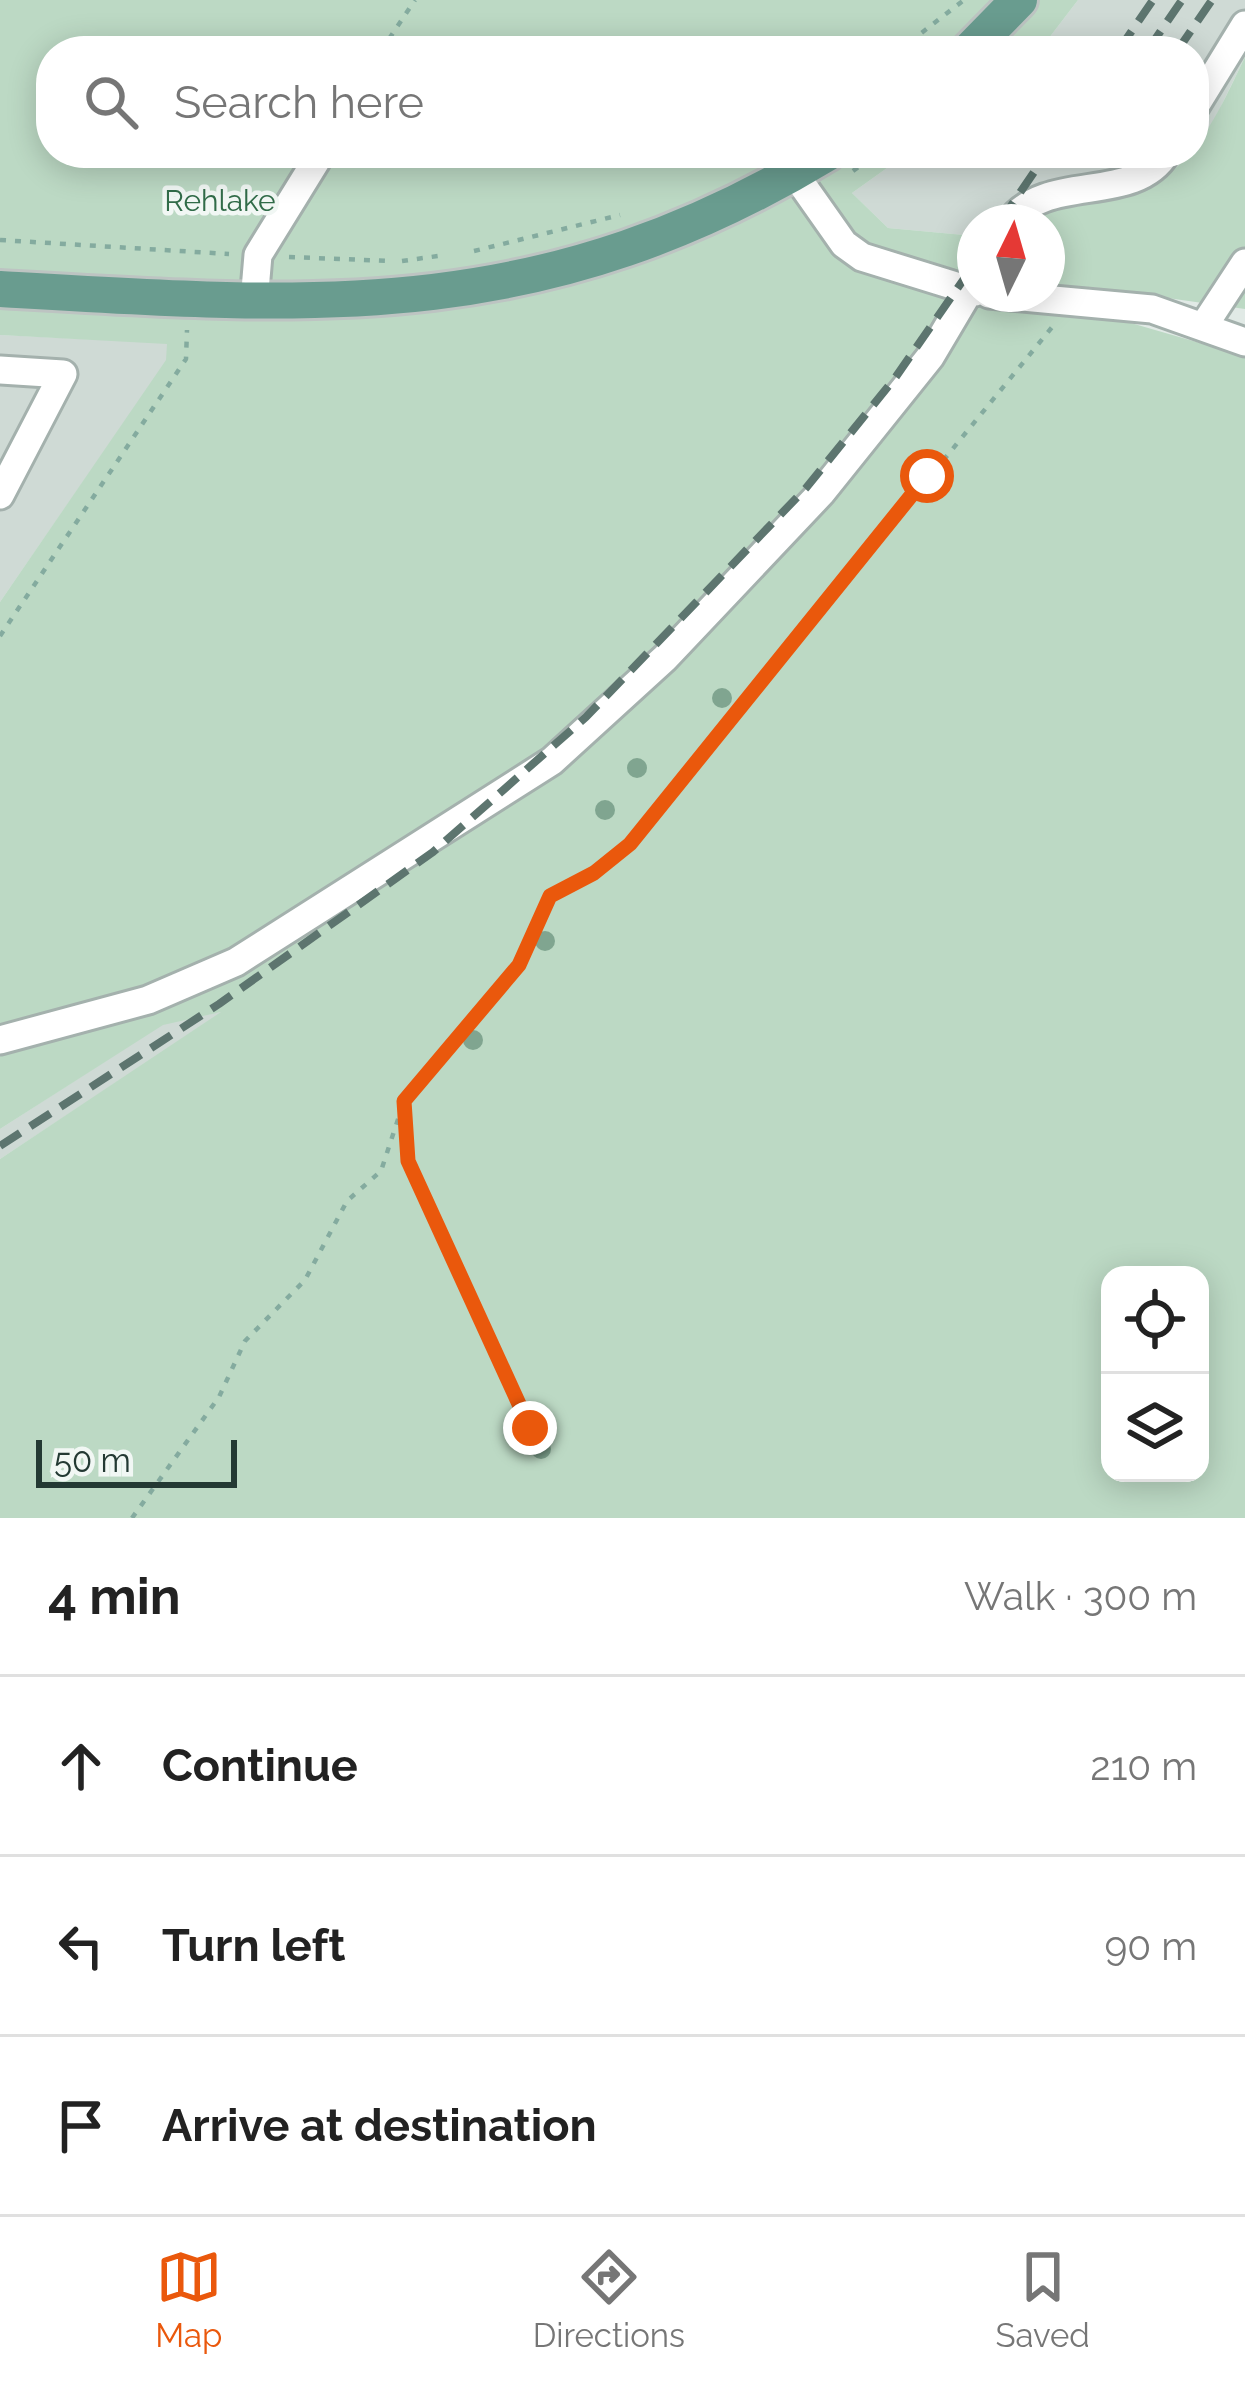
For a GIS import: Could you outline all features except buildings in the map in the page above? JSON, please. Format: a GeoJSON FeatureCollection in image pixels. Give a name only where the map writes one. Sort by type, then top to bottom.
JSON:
{"type":"FeatureCollection","features":[{"type":"Feature","properties":{"kind":"main road"},"geometry":{"type":"LineString","coordinates":[[984,36],[1019,0]]}},
{"type":"Feature","properties":{"kind":"main road"},"geometry":{"type":"LineString","coordinates":[[0,289],[350,303],[554,273],[804,187],[817,168]]}},
{"type":"Feature","properties":{"kind":"street"},"geometry":{"type":"LineString","coordinates":[[1209,84],[1245,26]]}},
{"type":"Feature","properties":{"kind":"street"},"geometry":{"type":"LineString","coordinates":[[254,302],[258,255],[312,168]]}},
{"type":"Feature","properties":{"kind":"street"},"geometry":{"type":"LineString","coordinates":[[1029,204],[1037,197],[1130,178],[1144,168]]}},
{"type":"Feature","properties":{"kind":"street"},"geometry":{"type":"LineString","coordinates":[[804,187],[844,244],[862,257],[957,283]]}},
{"type":"Feature","properties":{"kind":"street"},"geometry":{"type":"LineString","coordinates":[[1203,327],[1245,263]]}},
{"type":"Feature","properties":{"kind":"street"},"geometry":{"type":"LineString","coordinates":[[1065,298],[1152,309],[1245,342]]}},
{"type":"Feature","properties":{"kind":"street"},"geometry":{"type":"LineString","coordinates":[[0,1040],[148,1000],[236,962],[552,761],[664,658],[821,493],[961,312]]}},
{"type":"Feature","properties":{"kind":"street"},"geometry":{"type":"LineString","coordinates":[[0,370],[63,374],[0,495]]}},
{"type":"Feature","properties":{"kind":"path"},"geometry":{"type":"LineString","coordinates":[[391,36],[415,0]]}},
{"type":"Feature","properties":{"kind":"path"},"geometry":{"type":"LineString","coordinates":[[917,36],[964,0]]}},
{"type":"Feature","properties":{"kind":"path"},"geometry":{"type":"LineString","coordinates":[[804,187],[845,168]]}},
{"type":"Feature","properties":{"kind":"path"},"geometry":{"type":"LineString","coordinates":[[0,240],[394,262],[462,253],[632,212]]}},
{"type":"Feature","properties":{"kind":"path"},"geometry":{"type":"LineString","coordinates":[[132,1518],[219,1397],[244,1341],[305,1280],[347,1201],[381,1171],[404,1101],[519,965],[550,896],[594,873],[630,844],[1076,299]]}},
{"type":"Feature","properties":{"kind":"path"},"geometry":{"type":"LineString","coordinates":[[0,636],[186,359],[189,300]]}},
{"type":"Feature","properties":{"kind":"path"},"geometry":{"type":"LineString","coordinates":[[404,1101],[408,1161],[530,1428]]}},
{"type":"Feature","properties":{"kind":"shaded area"},"geometry":{"type":"Polygon","coordinates":[[[1078,0],[1245,0],[1245,57],[1209,131],[1209,36],[1050,36],[1078,0]]]}},
{"type":"Feature","properties":{"kind":"shaded area"},"geometry":{"type":"Polygon","coordinates":[[[887,168],[1171,168],[1148,185],[1112,199],[1065,205],[957,204],[957,234],[888,228],[852,193],[887,168]]]}},
{"type":"Feature","properties":{"kind":"shaded area"},"geometry":{"type":"Polygon","coordinates":[[[0,335],[168,343],[167,360],[0,602],[0,335]]]}},
{"type":"Feature","properties":{"kind":"shaded area"},"geometry":{"type":"Polygon","coordinates":[[[225,1011],[0,1159],[0,1129],[163,1024],[225,1011]]]}},
{"type":"Feature","properties":{"kind":"green space","name":"Rehlake"},"geometry":{"type":"Polygon","coordinates":[[[0,0],[1078,0],[1050,36],[36,36],[36,168],[887,168],[852,193],[888,228],[957,234],[957,312],[1065,312],[1065,204],[1136,192],[1175,168],[1209,168],[1209,127],[1245,57],[1245,309],[1090,287],[1079,308],[1245,356],[1245,1518],[0,1518],[0,1159],[221,1012],[163,1025],[0,1129],[0,602],[166,360],[167,344],[0,335],[0,0]]]}},
{"type":"Feature","properties":{"kind":"railway"},"geometry":{"type":"LineString","coordinates":[[1128,36],[1153,0]]}},
{"type":"Feature","properties":{"kind":"railway"},"geometry":{"type":"LineString","coordinates":[[1157,36],[1182,0]]}},
{"type":"Feature","properties":{"kind":"railway"},"geometry":{"type":"LineString","coordinates":[[1187,36],[1212,0]]}},
{"type":"Feature","properties":{"kind":"railway"},"geometry":{"type":"LineString","coordinates":[[1012,204],[1037,168]]}},
{"type":"Feature","properties":{"kind":"railway"},"geometry":{"type":"LineString","coordinates":[[0,1146],[219,1004],[433,852],[586,717],[806,488],[895,378],[957,289]]}},
{"type":"Feature","properties":{"kind":"route"},"geometry":{"type":"LineString","coordinates":[[530,1428],[408,1161],[404,1101],[519,965],[550,896],[594,873],[630,844],[927,476]]}}]}
